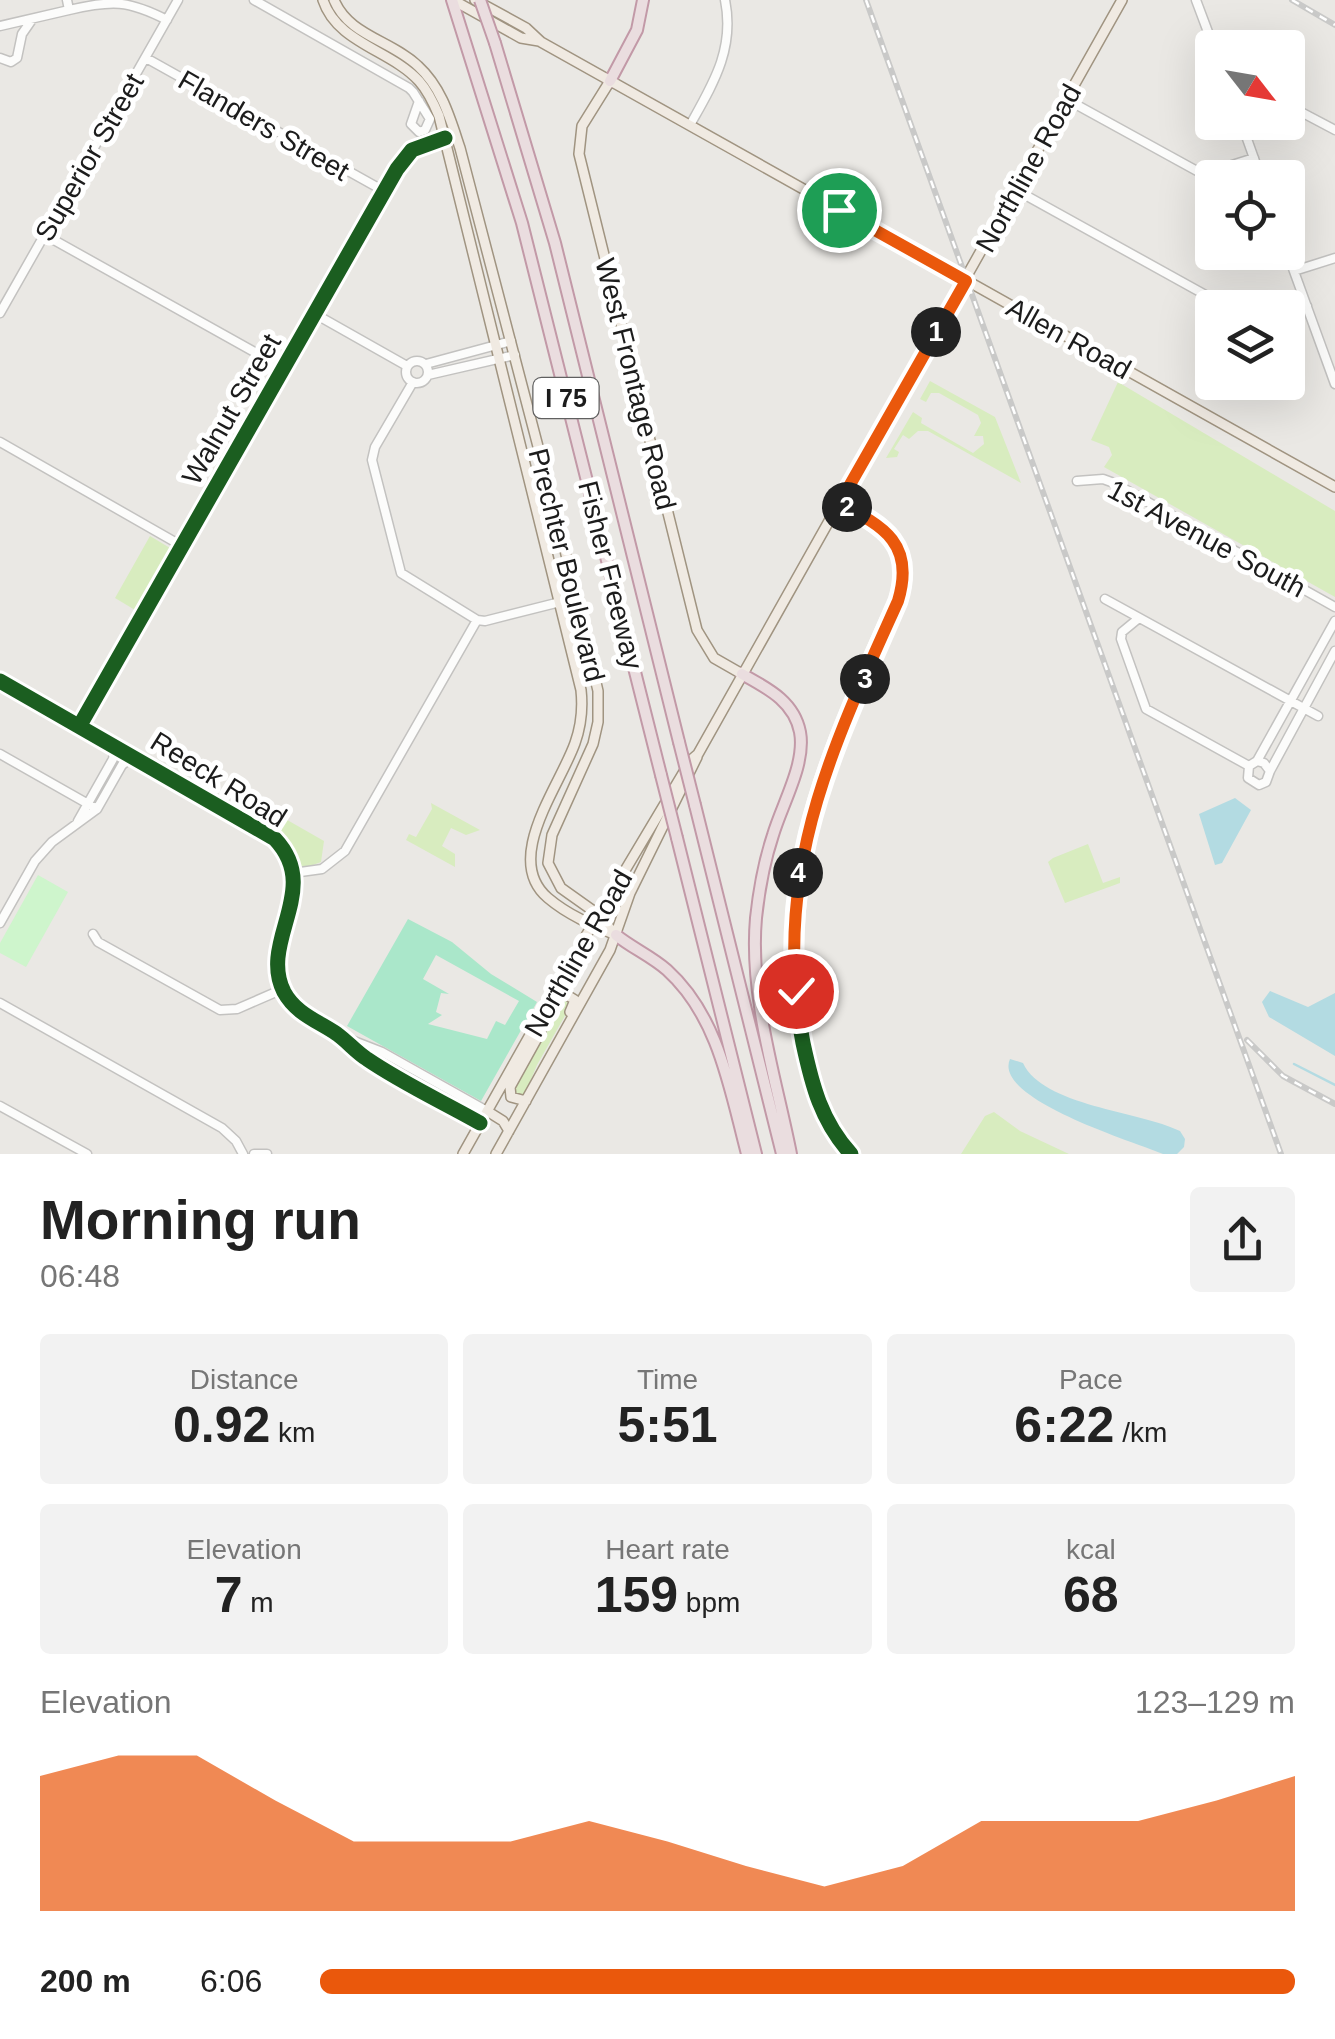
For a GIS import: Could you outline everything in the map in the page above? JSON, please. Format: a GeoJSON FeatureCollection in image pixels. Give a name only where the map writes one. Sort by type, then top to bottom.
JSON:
{"type":"FeatureCollection","features":[{"type":"Feature","properties":{"kind":"highway","name":"Fisher Freeway"},"geometry":{"type":"LineString","coordinates":[[453,0],[522,224],[756,1154]]}},
{"type":"Feature","properties":{"kind":"highway","name":"Fisher Freeway"},"geometry":{"type":"LineString","coordinates":[[477,0],[495,43],[555,244],[782,1154]]}},
{"type":"Feature","properties":{"kind":"highway"},"geometry":{"type":"LineString","coordinates":[[610,81],[637,30],[643,0]]}},
{"type":"Feature","properties":{"kind":"highway"},"geometry":{"type":"LineString","coordinates":[[742,674],[785,702],[796,718],[801,738],[798,760],[764,869],[755,940],[762,1008],[790,1154]]}},
{"type":"Feature","properties":{"kind":"highway"},"geometry":{"type":"LineString","coordinates":[[616,935],[668,971],[702,1012],[718,1049],[747,1154]]}},
{"type":"Feature","properties":{"kind":"main road","name":"Prechter Boulevard"},"geometry":{"type":"LineString","coordinates":[[324,0],[327,11],[348,34],[398,63],[420,81],[440,116],[582,700],[577,738],[535,831],[530,868],[546,897],[616,935]]}},
{"type":"Feature","properties":{"kind":"main road","name":"Prechter Boulevard"},"geometry":{"type":"LineString","coordinates":[[334,0],[341,16],[404,54],[433,83],[444,103],[484,230],[599,699],[592,744],[552,836],[548,862],[561,888],[600,914],[616,935]]}},
{"type":"Feature","properties":{"kind":"main road","name":"Allen Road"},"geometry":{"type":"LineString","coordinates":[[453,0],[521,38],[542,42]]}},
{"type":"Feature","properties":{"kind":"main road","name":"Allen Road"},"geometry":{"type":"LineString","coordinates":[[477,0],[610,81],[1335,487]]}},
{"type":"Feature","properties":{"kind":"main road","name":"Northline Road"},"geometry":{"type":"LineString","coordinates":[[466,1154],[593,925],[698,754],[1122,0]]}},
{"type":"Feature","properties":{"kind":"main road","name":"West Frontage Road"},"geometry":{"type":"LineString","coordinates":[[610,81],[582,126],[579,154],[697,630],[714,658],[742,674]]}},
{"type":"Feature","properties":{"kind":"main road"},"geometry":{"type":"LineString","coordinates":[[468,233],[484,230]]}},
{"type":"Feature","properties":{"kind":"main road"},"geometry":{"type":"LineString","coordinates":[[478,274],[482,268],[494,270]]}},
{"type":"Feature","properties":{"kind":"main road"},"geometry":{"type":"LineString","coordinates":[[487,313],[495,316],[504,312]]}},
{"type":"Feature","properties":{"kind":"main road"},"geometry":{"type":"LineString","coordinates":[[526,470],[534,462],[544,467]]}},
{"type":"Feature","properties":{"kind":"main road"},"geometry":{"type":"LineString","coordinates":[[537,508],[544,517],[555,552],[560,553],[564,546]]}},
{"type":"Feature","properties":{"kind":"main road"},"geometry":{"type":"LineString","coordinates":[[582,700],[592,704],[599,699]]}},
{"type":"Feature","properties":{"kind":"main road","name":"Northline Road"},"geometry":{"type":"LineString","coordinates":[[496,1154],[616,935],[630,893],[696,766],[698,754]]}},
{"type":"Feature","properties":{"kind":"main road"},"geometry":{"type":"LineString","coordinates":[[549,801],[559,799],[564,807]]}},
{"type":"Feature","properties":{"kind":"main road"},"geometry":{"type":"LineString","coordinates":[[539,1077],[541,1064],[575,1000],[557,989]]}},
{"type":"Feature","properties":{"kind":"main road"},"geometry":{"type":"LineString","coordinates":[[526,1101],[511,1096],[510,1087],[541,1031],[547,1006]]}},
{"type":"Feature","properties":{"kind":"main road"},"geometry":{"type":"LineString","coordinates":[[487,1111],[503,1120],[508,1131]]}},
{"type":"Feature","properties":{"kind":"street","name":"Superior Street"},"geometry":{"type":"LineString","coordinates":[[0,313],[178,0]]}},
{"type":"Feature","properties":{"kind":"street"},"geometry":{"type":"LineString","coordinates":[[254,0],[410,88],[419,101]]}},
{"type":"Feature","properties":{"kind":"street"},"geometry":{"type":"LineString","coordinates":[[690,125],[724,57],[728,22],[725,0]]}},
{"type":"Feature","properties":{"kind":"street"},"geometry":{"type":"LineString","coordinates":[[1196,0],[1207,30]]}},
{"type":"Feature","properties":{"kind":"street"},"geometry":{"type":"LineString","coordinates":[[0,26],[31,20],[68,5],[110,2],[126,2],[167,20]]}},
{"type":"Feature","properties":{"kind":"street"},"geometry":{"type":"LineString","coordinates":[[0,58],[11,62],[17,58],[22,34],[31,20]]}},
{"type":"Feature","properties":{"kind":"street","name":"Flanders Street"},"geometry":{"type":"LineString","coordinates":[[146,58],[384,191]]}},
{"type":"Feature","properties":{"kind":"street"},"geometry":{"type":"LineString","coordinates":[[1066,99],[1197,171],[1210,172],[1254,158],[1247,140]]}},
{"type":"Feature","properties":{"kind":"street"},"geometry":{"type":"LineString","coordinates":[[1305,114],[1335,130]]}},
{"type":"Feature","properties":{"kind":"street","name":"Walnut Street"},"geometry":{"type":"LineString","coordinates":[[80,725],[406,155],[445,138]]}},
{"type":"Feature","properties":{"kind":"street"},"geometry":{"type":"LineString","coordinates":[[1016,190],[1197,290]]}},
{"type":"Feature","properties":{"kind":"street"},"geometry":{"type":"LineString","coordinates":[[45,234],[283,368]]}},
{"type":"Feature","properties":{"kind":"street"},"geometry":{"type":"LineString","coordinates":[[1305,267],[1335,258]]}},
{"type":"Feature","properties":{"kind":"street"},"geometry":{"type":"LineString","coordinates":[[1294,270],[1335,384]]}},
{"type":"Feature","properties":{"kind":"street"},"geometry":{"type":"LineString","coordinates":[[315,314],[408,366]]}},
{"type":"Feature","properties":{"kind":"street"},"geometry":{"type":"LineString","coordinates":[[413,382],[406,374],[408,366],[416,361],[426,364],[511,341]]}},
{"type":"Feature","properties":{"kind":"street"},"geometry":{"type":"LineString","coordinates":[[413,382],[515,354]]}},
{"type":"Feature","properties":{"kind":"street"},"geometry":{"type":"LineString","coordinates":[[426,364],[428,376]]}},
{"type":"Feature","properties":{"kind":"street"},"geometry":{"type":"LineString","coordinates":[[413,382],[375,447],[372,460],[401,573],[477,620],[492,621],[576,598]]}},
{"type":"Feature","properties":{"kind":"street"},"geometry":{"type":"LineString","coordinates":[[0,442],[182,546]]}},
{"type":"Feature","properties":{"kind":"street","name":"1st Avenue South"},"geometry":{"type":"LineString","coordinates":[[1077,481],[1103,478],[1114,483],[1335,607]]}},
{"type":"Feature","properties":{"kind":"street"},"geometry":{"type":"LineString","coordinates":[[839,504],[884,529],[897,546],[904,570],[898,601],[812,812],[794,901],[792,950],[811,1082],[829,1126],[850,1154]]}},
{"type":"Feature","properties":{"kind":"street"},"geometry":{"type":"LineString","coordinates":[[1105,599],[1318,716]]}},
{"type":"Feature","properties":{"kind":"street"},"geometry":{"type":"LineString","coordinates":[[1139,618],[1122,632],[1121,639],[1146,709],[1253,764],[1264,763],[1278,783]]}},
{"type":"Feature","properties":{"kind":"street"},"geometry":{"type":"LineString","coordinates":[[477,620],[346,851],[322,869],[293,873],[293,898],[280,953],[283,988],[298,1010],[337,1034],[367,1059],[429,1094],[478,1128]]}},
{"type":"Feature","properties":{"kind":"street"},"geometry":{"type":"LineString","coordinates":[[1335,621],[1247,774],[1252,782],[1263,784],[1270,775],[1335,651]]}},
{"type":"Feature","properties":{"kind":"street","name":"Reeck Road"},"geometry":{"type":"LineString","coordinates":[[0,681],[264,830],[285,850],[293,873]]}},
{"type":"Feature","properties":{"kind":"street"},"geometry":{"type":"LineString","coordinates":[[76,826],[113,759],[114,745]]}},
{"type":"Feature","properties":{"kind":"street"},"geometry":{"type":"LineString","coordinates":[[0,754],[97,808]]}},
{"type":"Feature","properties":{"kind":"street"},"geometry":{"type":"LineString","coordinates":[[0,923],[35,862],[52,842],[97,808],[122,765],[134,756]]}},
{"type":"Feature","properties":{"kind":"street"},"geometry":{"type":"LineString","coordinates":[[93,934],[98,942],[220,1010],[238,1009],[283,988]]}},
{"type":"Feature","properties":{"kind":"street"},"geometry":{"type":"LineString","coordinates":[[0,1003],[222,1128],[244,1154]]}},
{"type":"Feature","properties":{"kind":"street"},"geometry":{"type":"LineString","coordinates":[[337,1034],[382,1052],[487,1111]]}},
{"type":"Feature","properties":{"kind":"street"},"geometry":{"type":"LineString","coordinates":[[429,1094],[435,1082]]}},
{"type":"Feature","properties":{"kind":"street"},"geometry":{"type":"LineString","coordinates":[[0,1106],[87,1154]]}},
{"type":"Feature","properties":{"kind":"street"},"geometry":{"type":"LineString","coordinates":[[254,1154],[266,1154]]}},
{"type":"Feature","properties":{"kind":"green space"},"geometry":{"type":"Polygon","coordinates":[[[930,381],[995,417],[1021,483],[928,431],[918,431],[909,439],[903,435],[894,449],[899,452],[897,457],[886,458],[913,412],[922,418],[921,423],[973,453],[984,444],[983,436],[974,436],[981,423],[978,415],[939,393],[931,393],[926,402],[920,399],[930,381]]]}},
{"type":"Feature","properties":{"kind":"green space"},"geometry":{"type":"Polygon","coordinates":[[[1118,382],[1335,511],[1335,597],[1104,467],[1112,455],[1109,447],[1091,440],[1118,382]]]}},
{"type":"Feature","properties":{"kind":"green space"},"geometry":{"type":"Polygon","coordinates":[[[150,536],[170,548],[135,610],[115,598],[150,536]]]}},
{"type":"Feature","properties":{"kind":"green space"},"geometry":{"type":"Polygon","coordinates":[[[254,801],[324,841],[321,862],[301,866],[279,834],[252,816],[250,808],[254,801]]]}},
{"type":"Feature","properties":{"kind":"green space"},"geometry":{"type":"Polygon","coordinates":[[[431,803],[480,830],[466,835],[451,828],[442,846],[455,854],[455,867],[406,840],[409,834],[416,837],[432,809],[431,803]]]}},
{"type":"Feature","properties":{"kind":"green space"},"geometry":{"type":"Polygon","coordinates":[[[1088,844],[1103,883],[1120,877],[1120,883],[1065,903],[1048,862],[1088,844]]]}},
{"type":"Feature","properties":{"kind":"green space"},"geometry":{"type":"Polygon","coordinates":[[[38,875],[68,892],[26,967],[0,953],[0,943],[38,875]]]}},
{"type":"Feature","properties":{"kind":"green space"},"geometry":{"type":"Polygon","coordinates":[[[408,919],[452,942],[491,974],[537,1002],[481,1101],[347,1026],[408,919]],[[436,955],[423,979],[449,994],[441,993],[436,1012],[442,1015],[428,1024],[487,1039],[496,1021],[505,1025],[519,1001],[436,955]]]}},
{"type":"Feature","properties":{"kind":"green space"},"geometry":{"type":"Polygon","coordinates":[[[565,998],[570,1007],[525,1094],[517,1094],[513,1084],[559,999],[565,998]]]}},
{"type":"Feature","properties":{"kind":"green space"},"geometry":{"type":"Polygon","coordinates":[[[994,1112],[1020,1131],[1069,1154],[961,1154],[985,1116],[994,1112]]]}},
{"type":"Feature","properties":{"kind":"water"},"geometry":{"type":"Polygon","coordinates":[[[1235,798],[1251,810],[1222,863],[1215,865],[1199,814],[1235,798]]]}},
{"type":"Feature","properties":{"kind":"water"},"geometry":{"type":"Polygon","coordinates":[[[1270,991],[1308,1007],[1335,993],[1335,1056],[1269,1017],[1262,1002],[1270,991]]]}},
{"type":"Feature","properties":{"kind":"water"},"geometry":{"type":"Polygon","coordinates":[[[1010,1059],[1023,1063],[1050,1089],[1071,1098],[1180,1131],[1184,1147],[1177,1154],[1163,1154],[1069,1117],[1022,1089],[1010,1074],[1010,1059]]]}},
{"type":"Feature","properties":{"kind":"waterway"},"geometry":{"type":"LineString","coordinates":[[1294,1064],[1335,1085]]}},
{"type":"Feature","properties":{"kind":"railway"},"geometry":{"type":"LineString","coordinates":[[866,0],[1281,1154]]}},
{"type":"Feature","properties":{"kind":"railway"},"geometry":{"type":"LineString","coordinates":[[1292,0],[1335,25]]}},
{"type":"Feature","properties":{"kind":"railway"},"geometry":{"type":"LineString","coordinates":[[1247,1040],[1283,1076],[1335,1104]]}},
{"type":"Feature","properties":{"kind":"cycle path"},"geometry":{"type":"LineString","coordinates":[[80,725],[397,169],[412,150],[445,138]]}},
{"type":"Feature","properties":{"kind":"cycle path"},"geometry":{"type":"LineString","coordinates":[[839,503],[882,529],[899,551],[902,565],[898,601],[851,710],[813,815],[801,868],[795,923],[795,981],[806,1058],[825,1115],[851,1154]]}},
{"type":"Feature","properties":{"kind":"cycle path"},"geometry":{"type":"LineString","coordinates":[[0,681],[275,839],[288,858],[293,877],[278,954],[278,973],[289,1000],[380,1068],[480,1123]]}},
{"type":"Feature","properties":{"kind":"route"},"geometry":{"type":"LineString","coordinates":[[796,991],[792,950],[794,901],[812,812],[898,601],[904,577],[900,552],[888,534],[874,521],[839,504],[966,281],[839,210]]}}]}
